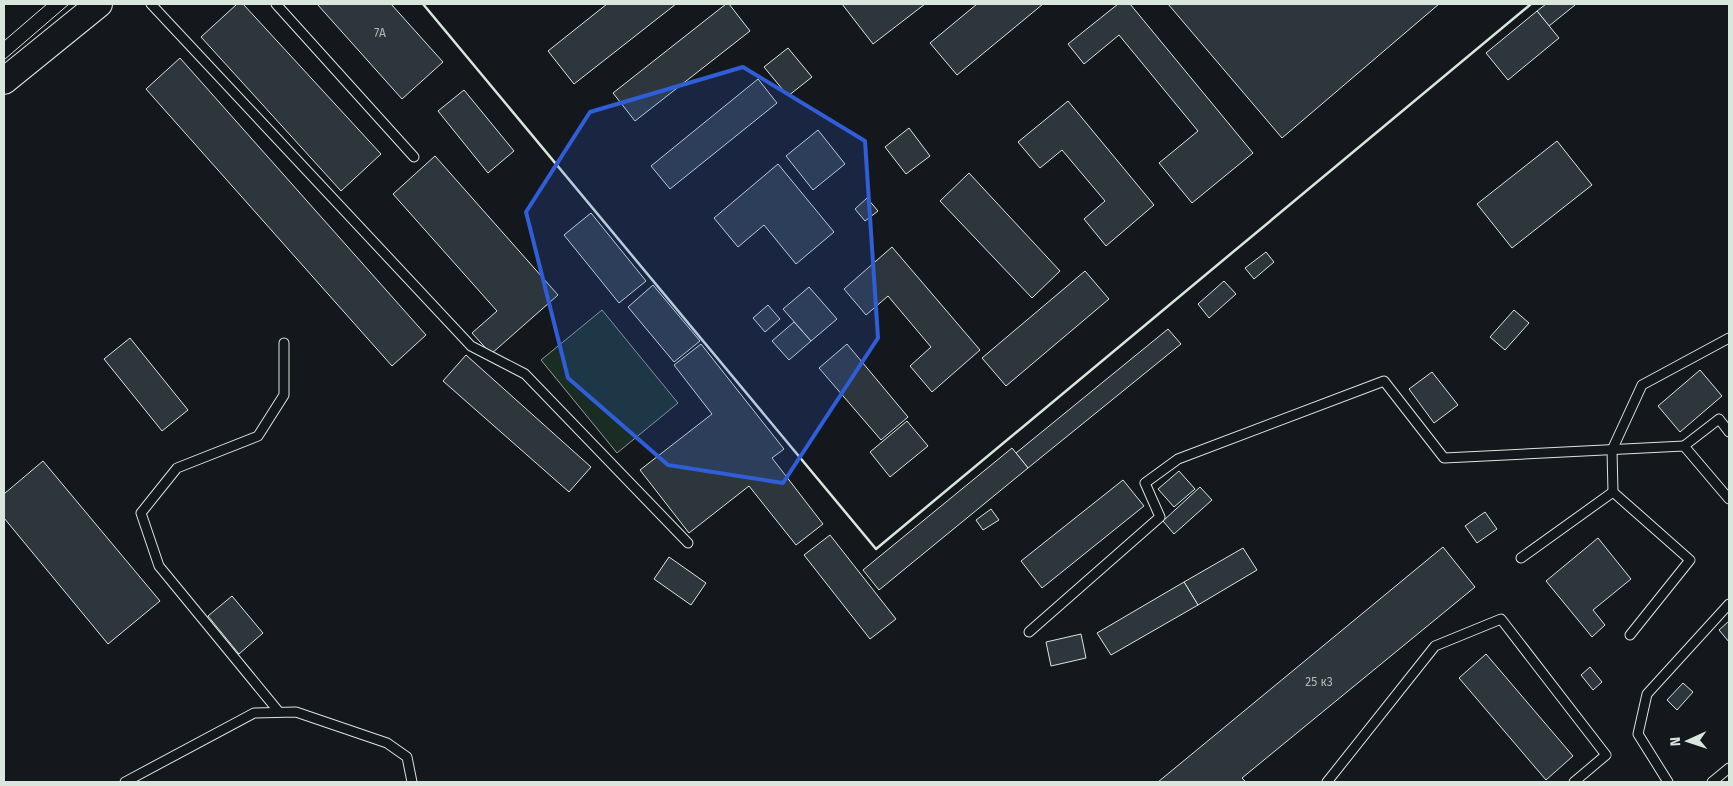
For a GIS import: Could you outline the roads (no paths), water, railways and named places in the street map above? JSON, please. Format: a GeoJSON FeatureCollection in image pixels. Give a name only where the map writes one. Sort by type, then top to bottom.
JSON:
{"type":"FeatureCollection","features":[{"type":"Feature","properties":{"kind":"main road"},"geometry":{"type":"LineString","coordinates":[[4,81],[99,4]]}},
{"type":"Feature","properties":{"kind":"lane"},"geometry":{"type":"LineString","coordinates":[[151,4],[471,346],[525,374],[688,543]]}},
{"type":"Feature","properties":{"kind":"lane"},"geometry":{"type":"LineString","coordinates":[[276,4],[414,157]]}},
{"type":"Feature","properties":{"kind":"lane"},"geometry":{"type":"LineString","coordinates":[[1630,635],[1690,560],[1613,492],[1612,450],[1642,385],[1729,338]]}},
{"type":"Feature","properties":{"kind":"lane"},"geometry":{"type":"LineString","coordinates":[[279,712],[159,566],[142,513],[176,468],[258,436],[284,395],[284,343]]}},
{"type":"Feature","properties":{"kind":"lane"},"geometry":{"type":"LineString","coordinates":[[1029,632],[1160,516],[1145,483],[1178,459],[1384,381],[1444,458],[1684,446],[1719,419],[1729,432]]}},
{"type":"Feature","properties":{"kind":"lane"},"geometry":{"type":"LineString","coordinates":[[1684,446],[1729,499]]}},
{"type":"Feature","properties":{"kind":"lane"},"geometry":{"type":"LineString","coordinates":[[1521,558],[1613,492]]}},
{"type":"Feature","properties":{"kind":"lane"},"geometry":{"type":"LineString","coordinates":[[1668,782],[1638,734],[1647,694],[1729,604]]}},
{"type":"Feature","properties":{"kind":"lane"},"geometry":{"type":"LineString","coordinates":[[1327,782],[1435,646],[1501,619],[1606,755],[1574,782]]}},
{"type":"Feature","properties":{"kind":"lane"},"geometry":{"type":"LineString","coordinates":[[125,782],[254,714],[279,712],[296,712],[387,743],[408,757],[412,782]]}},
{"type":"Feature","properties":{"kind":"lane"},"geometry":{"type":"LineString","coordinates":[[1712,782],[1729,768]]}},
{"type":"Feature","properties":{"kind":"tram line"},"geometry":{"type":"LineString","coordinates":[[4,41],[47,4]]}},
{"type":"Feature","properties":{"kind":"tram line"},"geometry":{"type":"LineString","coordinates":[[4,60],[69,4]]}}]}
